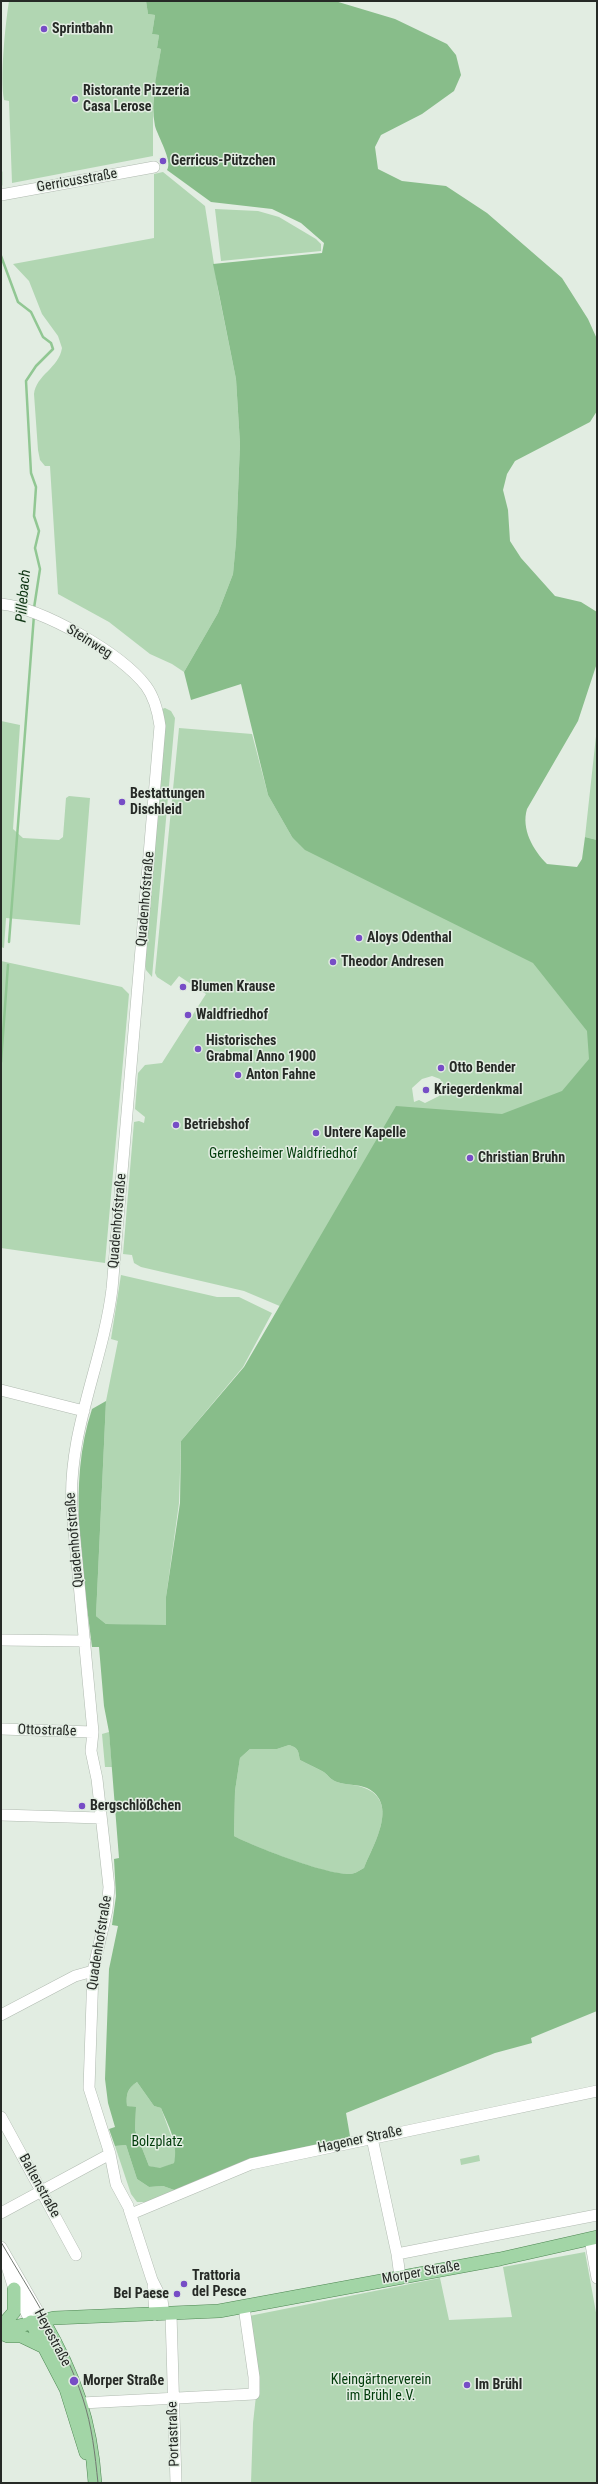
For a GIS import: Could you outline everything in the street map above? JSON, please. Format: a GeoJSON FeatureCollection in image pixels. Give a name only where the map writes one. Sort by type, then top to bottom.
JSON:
{"type":"FeatureCollection","features":[{"type":"Feature","properties":{"kind":"main road","name":"Morper Straße"},"geometry":{"type":"LineString","coordinates":[[1,2330],[37,2321],[212,2312],[400,2278],[594,2238]]}},
{"type":"Feature","properties":{"kind":"main road"},"geometry":{"type":"LineString","coordinates":[[1,2327],[14,2312],[14,2289]]}},
{"type":"Feature","properties":{"kind":"main road","name":"Heyestraße"},"geometry":{"type":"LineString","coordinates":[[37,2321],[46,2348],[71,2404],[95,2482]]}},
{"type":"Feature","properties":{"kind":"main road","name":"Heyestraße"},"geometry":{"type":"LineString","coordinates":[[37,2321],[73,2378],[82,2403],[92,2443],[95,2482]]}},
{"type":"Feature","properties":{"kind":"main road"},"geometry":{"type":"LineString","coordinates":[[1,2333],[8,2336],[21,2336],[46,2348]]}},
{"type":"Feature","properties":{"kind":"street","name":"Gerricusstraße"},"geometry":{"type":"LineString","coordinates":[[1,195],[154,167]]}},
{"type":"Feature","properties":{"kind":"street","name":"Steinweg"},"geometry":{"type":"LineString","coordinates":[[1,604],[26,610],[42,616],[72,631],[124,664],[146,686],[156,707]]}},
{"type":"Feature","properties":{"kind":"street","name":"Quadenhofstraße"},"geometry":{"type":"LineString","coordinates":[[156,707],[160,726],[159,742],[112,1289],[105,1338],[74,1446],[71,1496],[93,1732],[91,1751],[97,1778],[108,1898],[93,1971],[90,2088],[110,2154],[116,2184],[129,2210],[163,2314]]}},
{"type":"Feature","properties":{"kind":"street"},"geometry":{"type":"LineString","coordinates":[[1,1390],[84,1411]]}},
{"type":"Feature","properties":{"kind":"street"},"geometry":{"type":"LineString","coordinates":[[1,1640],[85,1641]]}},
{"type":"Feature","properties":{"kind":"street","name":"Ottostraße"},"geometry":{"type":"LineString","coordinates":[[1,1729],[93,1732]]}},
{"type":"Feature","properties":{"kind":"street"},"geometry":{"type":"LineString","coordinates":[[1,1815],[101,1818]]}},
{"type":"Feature","properties":{"kind":"street"},"geometry":{"type":"LineString","coordinates":[[1,2015],[75,1976],[93,1971]]}},
{"type":"Feature","properties":{"kind":"street","name":"Hagener Straße"},"geometry":{"type":"LineString","coordinates":[[129,2210],[252,2164],[597,2091]]}},
{"type":"Feature","properties":{"kind":"street","name":"Baltenstraße"},"geometry":{"type":"LineString","coordinates":[[1,2116],[76,2255]]}},
{"type":"Feature","properties":{"kind":"street"},"geometry":{"type":"LineString","coordinates":[[372,2138],[397,2254],[400,2278]]}},
{"type":"Feature","properties":{"kind":"street"},"geometry":{"type":"LineString","coordinates":[[1,2213],[110,2154]]}},
{"type":"Feature","properties":{"kind":"street","name":"Morper Straße"},"geometry":{"type":"LineString","coordinates":[[397,2254],[597,2215]]}},
{"type":"Feature","properties":{"kind":"street"},"geometry":{"type":"LineString","coordinates":[[594,2238],[597,2278]]}},
{"type":"Feature","properties":{"kind":"street","name":"Heyestraße"},"geometry":{"type":"LineString","coordinates":[[1,2247],[14,2289],[37,2321]]}},
{"type":"Feature","properties":{"kind":"street","name":"Heyestraße"},"geometry":{"type":"LineString","coordinates":[[5,2262],[37,2321]]}},
{"type":"Feature","properties":{"kind":"street"},"geometry":{"type":"LineString","coordinates":[[82,2403],[173,2397],[254,2394],[254,2377],[244,2307]]}},
{"type":"Feature","properties":{"kind":"street","name":"Portastraße"},"geometry":{"type":"LineString","coordinates":[[163,2314],[173,2397],[176,2483]]}},
{"type":"Feature","properties":{"kind":"green space"},"geometry":{"type":"Polygon","coordinates":[[[9,1],[146,1],[148,14],[155,15],[152,34],[159,35],[157,48],[161,49],[153,99],[153,156],[12,183],[9,101],[4,100],[3,90],[3,65],[9,1]]]}},
{"type":"Feature","properties":{"kind":"green space"},"geometry":{"type":"Polygon","coordinates":[[[146,1],[335,1],[395,19],[447,44],[456,55],[461,75],[454,91],[422,114],[381,135],[375,147],[378,169],[402,181],[446,186],[487,213],[562,278],[588,319],[597,339],[597,411],[590,422],[515,461],[507,474],[503,490],[508,510],[510,541],[521,558],[555,596],[581,602],[597,612],[597,663],[578,721],[527,809],[526,824],[527,832],[533,846],[547,864],[577,867],[582,859],[585,837],[597,840],[597,2011],[531,2038],[532,2043],[495,2053],[346,2113],[351,2142],[278,2156],[177,2191],[163,2186],[149,2187],[137,2179],[126,2145],[115,2146],[109,2129],[115,2127],[108,2103],[105,2079],[109,1969],[118,1926],[112,1925],[116,1896],[114,1859],[119,1858],[109,1732],[104,1706],[99,1647],[92,1647],[81,1558],[79,1528],[80,1467],[84,1438],[92,1409],[106,1401],[96,1616],[106,1624],[166,1625],[166,1597],[180,1503],[181,1441],[244,1367],[396,1106],[502,1114],[562,1091],[589,1059],[587,1031],[533,963],[305,850],[292,837],[268,795],[241,684],[191,700],[184,672],[218,613],[233,574],[236,542],[240,444],[236,379],[213,264],[322,253],[324,243],[301,223],[272,209],[211,202],[167,170],[167,155],[155,126],[153,107],[161,49],[157,48],[159,35],[152,34],[155,15],[148,14],[146,1]],[[289,1745],[277,1749],[250,1749],[240,1758],[235,1791],[234,1836],[274,1853],[325,1870],[339,1873],[356,1873],[364,1868],[377,1837],[381,1825],[381,1804],[376,1795],[367,1788],[335,1781],[324,1772],[300,1760],[298,1750],[289,1745]],[[137,2082],[128,2092],[127,2106],[136,2107],[135,2130],[149,2166],[160,2168],[174,2163],[174,2142],[170,2128],[161,2108],[154,2106],[137,2082]]]}},
{"type":"Feature","properties":{"kind":"green space"},"geometry":{"type":"Polygon","coordinates":[[[163,172],[205,206],[218,290],[236,379],[240,444],[236,542],[233,574],[218,613],[184,672],[172,664],[150,654],[109,622],[58,594],[50,466],[45,466],[40,460],[34,394],[39,382],[57,361],[62,348],[58,336],[42,314],[29,281],[13,264],[154,238],[154,174],[163,172]]]}},
{"type":"Feature","properties":{"kind":"green space"},"geometry":{"type":"Polygon","coordinates":[[[215,209],[258,211],[279,217],[316,239],[321,244],[321,251],[221,261],[215,209]]]}},
{"type":"Feature","properties":{"kind":"green space"},"geometry":{"type":"Polygon","coordinates":[[[165,708],[171,711],[175,718],[152,977],[146,970],[145,962],[164,742],[162,709],[165,708]]]}},
{"type":"Feature","properties":{"kind":"green space"},"geometry":{"type":"Polygon","coordinates":[[[1,721],[20,725],[13,829],[23,838],[59,840],[63,837],[66,798],[69,796],[90,798],[80,925],[6,918],[4,948],[1,947],[1,721]]]}},
{"type":"Feature","properties":{"kind":"green space"},"geometry":{"type":"Polygon","coordinates":[[[597,727],[597,840],[585,837],[597,727]]]}},
{"type":"Feature","properties":{"kind":"green space","name":"Gerresheimer Waldfriedhof"},"geometry":{"type":"Polygon","coordinates":[[[179,728],[252,734],[268,795],[292,837],[597,971],[597,1575],[301,1315],[244,1291],[141,1267],[134,1263],[132,1255],[123,1254],[134,1122],[139,1121],[144,1123],[145,1117],[135,1109],[138,1073],[145,1065],[162,1063],[206,994],[179,976],[171,986],[157,977],[155,973],[179,728]],[[432,1076],[422,1079],[412,1088],[414,1102],[419,1100],[425,1103],[439,1096],[440,1089],[444,1086],[440,1079],[432,1076]]]}},
{"type":"Feature","properties":{"kind":"green space"},"geometry":{"type":"Polygon","coordinates":[[[1,961],[122,987],[129,994],[105,1263],[1,1248],[1,961]]]}},
{"type":"Feature","properties":{"kind":"green space"},"geometry":{"type":"Polygon","coordinates":[[[121,1275],[217,1297],[239,1297],[272,1313],[243,1367],[181,1441],[179,1503],[166,1597],[166,1626],[106,1624],[96,1616],[106,1401],[118,1341],[111,1339],[121,1275]]]}},
{"type":"Feature","properties":{"kind":"green space"},"geometry":{"type":"Polygon","coordinates":[[[109,1732],[112,1767],[105,1767],[102,1734],[109,1732]]]}},
{"type":"Feature","properties":{"kind":"green space"},"geometry":{"type":"Polygon","coordinates":[[[289,1745],[298,1750],[300,1760],[324,1772],[335,1781],[367,1789],[376,1796],[381,1804],[381,1826],[364,1868],[356,1873],[340,1873],[309,1866],[258,1847],[234,1836],[235,1791],[240,1758],[250,1749],[277,1749],[289,1745]]]}},
{"type":"Feature","properties":{"kind":"green space","name":"Bolzplatz"},"geometry":{"type":"Polygon","coordinates":[[[137,2082],[154,2106],[161,2108],[177,2152],[174,2163],[160,2169],[149,2166],[135,2130],[136,2108],[127,2106],[128,2092],[137,2082]]]}},
{"type":"Feature","properties":{"kind":"green space"},"geometry":{"type":"Polygon","coordinates":[[[126,2145],[137,2179],[149,2187],[163,2186],[177,2191],[146,2202],[137,2202],[131,2194],[115,2146],[126,2145]]]}},
{"type":"Feature","properties":{"kind":"green space"},"geometry":{"type":"Polygon","coordinates":[[[479,2155],[480,2161],[461,2165],[460,2159],[479,2155]]]}},
{"type":"Feature","properties":{"kind":"green space","name":"Kleingärtnerverein im Brühl e.V."},"geometry":{"type":"Polygon","coordinates":[[[585,2252],[597,2318],[597,2483],[251,2483],[253,2423],[258,2378],[249,2316],[440,2278],[449,2320],[512,2317],[503,2267],[585,2252]]]}},
{"type":"Feature","properties":{"kind":"waterway","name":"Pillebach"},"geometry":{"type":"LineString","coordinates":[[1,172],[1,185]]}},
{"type":"Feature","properties":{"kind":"waterway","name":"Pillebach"},"geometry":{"type":"LineString","coordinates":[[1,256],[18,302],[31,312],[43,337],[51,343],[53,349],[36,366],[26,381],[31,473],[36,487],[34,516],[39,531],[35,548],[40,569],[34,608]]}},
{"type":"Feature","properties":{"kind":"waterway","name":"Pillebach"},"geometry":{"type":"LineString","coordinates":[[9,942],[34,615]]}},
{"type":"Feature","properties":{"kind":"waterway","name":"Pillebach"},"geometry":{"type":"LineString","coordinates":[[1,1062],[8,965]]}},
{"type":"Feature","properties":{"kind":"tram line"},"geometry":{"type":"LineString","coordinates":[[1,2242],[67,2358],[89,2419],[98,2483]]}},
{"type":"Feature","properties":{"kind":"place","name":"Sprintbahn"},"geometry":{"type":"Point","coordinates":[44,29]}},
{"type":"Feature","properties":{"kind":"place","name":"Ristorante Pizzeria Casa Lerose"},"geometry":{"type":"Point","coordinates":[75,99]}},
{"type":"Feature","properties":{"kind":"place","name":"Gerricus-Pützchen"},"geometry":{"type":"Point","coordinates":[163,161]}},
{"type":"Feature","properties":{"kind":"place","name":"Bestattungen Dischleid"},"geometry":{"type":"Point","coordinates":[122,802]}},
{"type":"Feature","properties":{"kind":"place","name":"Aloys Odenthal"},"geometry":{"type":"Point","coordinates":[359,938]}},
{"type":"Feature","properties":{"kind":"place","name":"Theodor Andresen"},"geometry":{"type":"Point","coordinates":[333,962]}},
{"type":"Feature","properties":{"kind":"place","name":"Blumen Krause"},"geometry":{"type":"Point","coordinates":[183,987]}},
{"type":"Feature","properties":{"kind":"place","name":"Waldfriedhof"},"geometry":{"type":"Point","coordinates":[188,1015]}},
{"type":"Feature","properties":{"kind":"place","name":"Historisches Grabmal Anno 1900"},"geometry":{"type":"Point","coordinates":[198,1049]}},
{"type":"Feature","properties":{"kind":"place","name":"Otto Bender"},"geometry":{"type":"Point","coordinates":[441,1068]}},
{"type":"Feature","properties":{"kind":"place","name":"Anton Fahne"},"geometry":{"type":"Point","coordinates":[238,1075]}},
{"type":"Feature","properties":{"kind":"place","name":"Kriegerdenkmal"},"geometry":{"type":"Point","coordinates":[426,1090]}},
{"type":"Feature","properties":{"kind":"place","name":"Betriebshof"},"geometry":{"type":"Point","coordinates":[176,1125]}},
{"type":"Feature","properties":{"kind":"place","name":"Untere Kapelle"},"geometry":{"type":"Point","coordinates":[316,1133]}},
{"type":"Feature","properties":{"kind":"place","name":"Christian Bruhn"},"geometry":{"type":"Point","coordinates":[470,1158]}},
{"type":"Feature","properties":{"kind":"place","name":"Bergschlößchen"},"geometry":{"type":"Point","coordinates":[82,1806]}},
{"type":"Feature","properties":{"kind":"place","name":"Trattoria del Pesce"},"geometry":{"type":"Point","coordinates":[184,2284]}},
{"type":"Feature","properties":{"kind":"place","name":"Bel Paese"},"geometry":{"type":"Point","coordinates":[177,2294]}},
{"type":"Feature","properties":{"kind":"place","name":"Morper Straße"},"geometry":{"type":"Point","coordinates":[74,2381]}},
{"type":"Feature","properties":{"kind":"place","name":"Im Brühl"},"geometry":{"type":"Point","coordinates":[467,2385]}}]}
